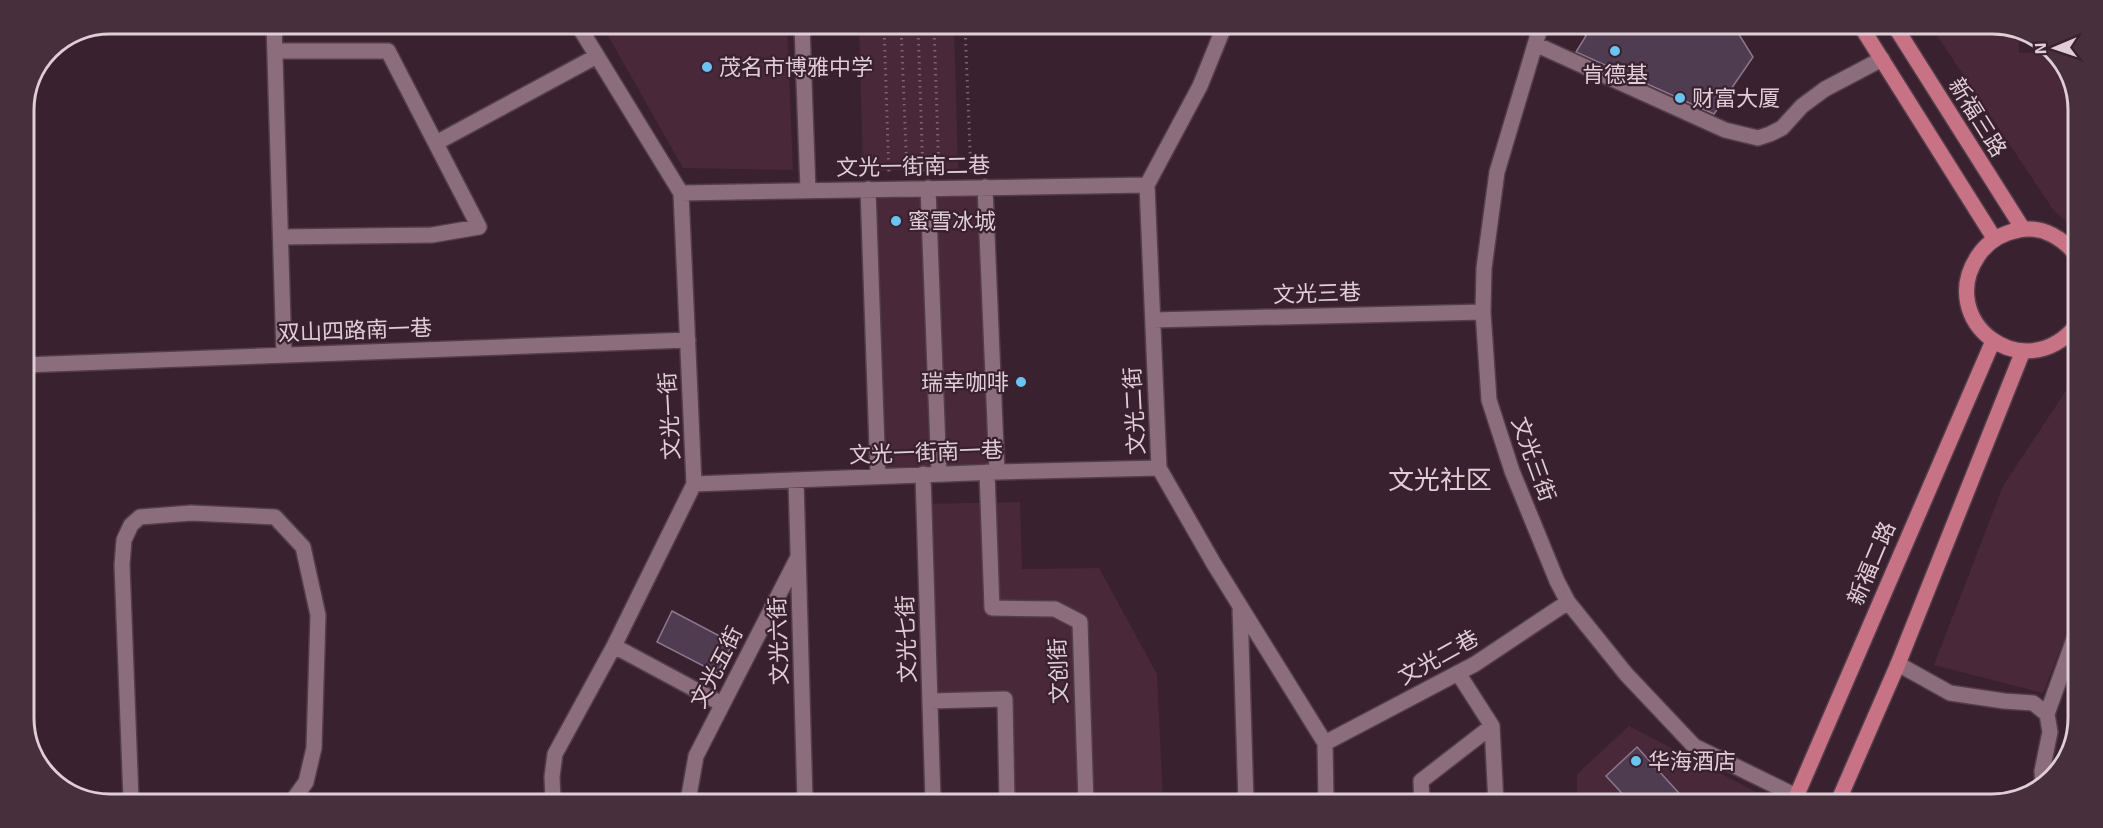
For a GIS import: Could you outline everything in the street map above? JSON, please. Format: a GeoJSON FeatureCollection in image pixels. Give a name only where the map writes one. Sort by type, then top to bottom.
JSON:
{"type":"FeatureCollection","features":[{"type":"Feature","properties":{"kind":"main road"},"geometry":{"type":"LineString","coordinates":[[1867,34],[1994,238]]}},
{"type":"Feature","properties":{"kind":"main road","name":"新福三路"},"geometry":{"type":"LineString","coordinates":[[1900,34],[2022,229]]}},
{"type":"Feature","properties":{"kind":"main road"},"geometry":{"type":"LineString","coordinates":[[2068,245],[2055,235],[2037,230],[2022,229],[2008,232],[1994,238],[1983,248],[1971,266],[1966,286],[1969,308],[1978,327],[1994,342],[2007,348],[2023,351],[2039,350],[2055,345],[2068,336]]}},
{"type":"Feature","properties":{"kind":"main road","name":"新福二路"},"geometry":{"type":"LineString","coordinates":[[1797,794],[1994,342]]}},
{"type":"Feature","properties":{"kind":"main road"},"geometry":{"type":"LineString","coordinates":[[1841,794],[1898,664],[2023,351]]}},
{"type":"Feature","properties":{"kind":"street"},"geometry":{"type":"LineString","coordinates":[[274,34],[284,355]]}},
{"type":"Feature","properties":{"kind":"street","name":"文光一街"},"geometry":{"type":"LineString","coordinates":[[553,794],[555,754],[614,646],[694,484],[681,193],[584,34]]}},
{"type":"Feature","properties":{"kind":"street"},"geometry":{"type":"LineString","coordinates":[[802,34],[808,190]]}},
{"type":"Feature","properties":{"kind":"street"},"geometry":{"type":"LineString","coordinates":[[1147,185],[1200,86],[1221,34]]}},
{"type":"Feature","properties":{"kind":"street","name":"文光三街"},"geometry":{"type":"LineString","coordinates":[[1537,34],[1497,172],[1484,267],[1483,312],[1489,400],[1512,471],[1557,581],[1568,602],[1626,674],[1694,746],[1783,794]]}},
{"type":"Feature","properties":{"kind":"street"},"geometry":{"type":"LineString","coordinates":[[1542,34],[1725,130],[1758,138],[1782,128],[1802,106],[1825,89],[1882,59]]}},
{"type":"Feature","properties":{"kind":"street"},"geometry":{"type":"LineString","coordinates":[[275,51],[388,51],[479,227],[432,235],[280,237]]}},
{"type":"Feature","properties":{"kind":"street"},"geometry":{"type":"LineString","coordinates":[[436,143],[597,56]]}},
{"type":"Feature","properties":{"kind":"street","name":"文光一街南二巷"},"geometry":{"type":"LineString","coordinates":[[681,193],[1147,185]]}},
{"type":"Feature","properties":{"kind":"street","name":"文光二街"},"geometry":{"type":"LineString","coordinates":[[1147,185],[1160,468],[1240,606],[1325,743]]}},
{"type":"Feature","properties":{"kind":"street"},"geometry":{"type":"LineString","coordinates":[[986,187],[992,472]]}},
{"type":"Feature","properties":{"kind":"street"},"geometry":{"type":"LineString","coordinates":[[930,188],[939,474]]}},
{"type":"Feature","properties":{"kind":"street"},"geometry":{"type":"LineString","coordinates":[[868,189],[878,476]]}},
{"type":"Feature","properties":{"kind":"street","name":"文光三巷"},"geometry":{"type":"LineString","coordinates":[[1153,320],[1483,312]]}},
{"type":"Feature","properties":{"kind":"street","name":"双山四路南一巷"},"geometry":{"type":"LineString","coordinates":[[34,365],[688,340]]}},
{"type":"Feature","properties":{"kind":"street","name":"文光一街南一巷"},"geometry":{"type":"LineString","coordinates":[[694,484],[923,474],[1160,468]]}},
{"type":"Feature","properties":{"kind":"street","name":"文创街"},"geometry":{"type":"LineString","coordinates":[[992,472],[992,608],[1055,609],[1080,622],[1086,794]]}},
{"type":"Feature","properties":{"kind":"street","name":"文光七街"},"geometry":{"type":"LineString","coordinates":[[923,474],[933,794]]}},
{"type":"Feature","properties":{"kind":"street","name":"文光六街"},"geometry":{"type":"LineString","coordinates":[[796,480],[805,794]]}},
{"type":"Feature","properties":{"kind":"street"},"geometry":{"type":"LineString","coordinates":[[131,794],[122,566],[124,540],[131,525],[140,517],[191,513],[275,517],[303,547],[318,615],[314,748],[306,782],[297,794]]}},
{"type":"Feature","properties":{"kind":"street","name":"文光五街"},"geometry":{"type":"LineString","coordinates":[[689,794],[696,756],[798,558]]}},
{"type":"Feature","properties":{"kind":"street","name":"文光二巷"},"geometry":{"type":"LineString","coordinates":[[1325,743],[1474,664],[1568,602]]}},
{"type":"Feature","properties":{"kind":"street"},"geometry":{"type":"LineString","coordinates":[[1240,606],[1246,794]]}},
{"type":"Feature","properties":{"kind":"street"},"geometry":{"type":"LineString","coordinates":[[614,646],[722,704]]}},
{"type":"Feature","properties":{"kind":"street"},"geometry":{"type":"LineString","coordinates":[[2042,774],[2050,732],[2047,714],[2068,656]]}},
{"type":"Feature","properties":{"kind":"street"},"geometry":{"type":"LineString","coordinates":[[1898,664],[1950,693],[2033,703],[2047,714]]}},
{"type":"Feature","properties":{"kind":"street"},"geometry":{"type":"LineString","coordinates":[[1458,673],[1492,726],[1496,794]]}},
{"type":"Feature","properties":{"kind":"street"},"geometry":{"type":"LineString","coordinates":[[930,701],[1005,699],[1006,794]]}},
{"type":"Feature","properties":{"kind":"street"},"geometry":{"type":"LineString","coordinates":[[1422,794],[1421,781],[1492,726]]}},
{"type":"Feature","properties":{"kind":"street"},"geometry":{"type":"LineString","coordinates":[[1325,743],[1326,794]]}},
{"type":"Feature","properties":{"kind":"path"},"geometry":{"type":"LineString","coordinates":[[884,34],[889,188]]}},
{"type":"Feature","properties":{"kind":"path"},"geometry":{"type":"LineString","coordinates":[[901,34],[907,188]]}},
{"type":"Feature","properties":{"kind":"path"},"geometry":{"type":"LineString","coordinates":[[919,34],[930,188]]}},
{"type":"Feature","properties":{"kind":"path"},"geometry":{"type":"LineString","coordinates":[[930,188],[934,34]]}},
{"type":"Feature","properties":{"kind":"path"},"geometry":{"type":"LineString","coordinates":[[965,34],[971,176]]}},
{"type":"Feature","properties":{"kind":"shaded area","name":"茂名市博雅中学"},"geometry":{"type":"Polygon","coordinates":[[[607,34],[787,34],[793,170],[683,168],[607,34]]]}},
{"type":"Feature","properties":{"kind":"shaded area"},"geometry":{"type":"Polygon","coordinates":[[[859,34],[954,34],[958,169],[863,171],[859,34]]]}},
{"type":"Feature","properties":{"kind":"shaded area"},"geometry":{"type":"Polygon","coordinates":[[[1936,34],[1993,34],[2019,40],[2019,53],[2025,53],[2025,78],[2061,78],[2068,105],[2068,223],[2054,211],[1936,34]]]}},
{"type":"Feature","properties":{"kind":"shaded area"},"geometry":{"type":"Polygon","coordinates":[[[985,187],[997,472],[878,476],[868,189],[985,187]]]}},
{"type":"Feature","properties":{"kind":"shaded area"},"geometry":{"type":"Polygon","coordinates":[[[2068,388],[2068,630],[2043,693],[1934,665],[2003,486],[2068,388]]]}},
{"type":"Feature","properties":{"kind":"shaded area"},"geometry":{"type":"Polygon","coordinates":[[[1020,502],[1022,569],[1099,568],[1157,674],[1163,794],[1007,794],[1005,699],[930,701],[924,504],[1020,502]]]}},
{"type":"Feature","properties":{"kind":"shaded area"},"geometry":{"type":"Polygon","coordinates":[[[1629,726],[1760,794],[1577,794],[1577,774],[1629,726]]]}},
{"type":"Feature","properties":{"kind":"building","name":"财富大厦"},"geometry":{"type":"Polygon","coordinates":[[[1584,34],[1739,34],[1753,57],[1714,114],[1576,52],[1586,36],[1584,34]]]}},
{"type":"Feature","properties":{"kind":"building"},"geometry":{"type":"Polygon","coordinates":[[[672,611],[733,643],[717,673],[657,642],[672,611]]]}},
{"type":"Feature","properties":{"kind":"building","name":"华海酒店"},"geometry":{"type":"Polygon","coordinates":[[[1637,747],[1680,794],[1623,794],[1606,776],[1637,747]]]}},
{"type":"Feature","properties":{"kind":"place","name":"肯德基"},"geometry":{"type":"Point","coordinates":[1615,51]}},
{"type":"Feature","properties":{"kind":"place","name":"茂名市博雅中学"},"geometry":{"type":"Point","coordinates":[707,67]}},
{"type":"Feature","properties":{"kind":"place","name":"财富大厦"},"geometry":{"type":"Point","coordinates":[1680,98]}},
{"type":"Feature","properties":{"kind":"place","name":"蜜雪冰城"},"geometry":{"type":"Point","coordinates":[896,221]}},
{"type":"Feature","properties":{"kind":"place","name":"瑞幸咖啡"},"geometry":{"type":"Point","coordinates":[1021,382]}},
{"type":"Feature","properties":{"kind":"place","name":"华海酒店"},"geometry":{"type":"Point","coordinates":[1636,761]}},
{"type":"Feature","properties":{"kind":"district","name":"文光社区"},"geometry":{"type":"Point","coordinates":[1440,480]}}]}
